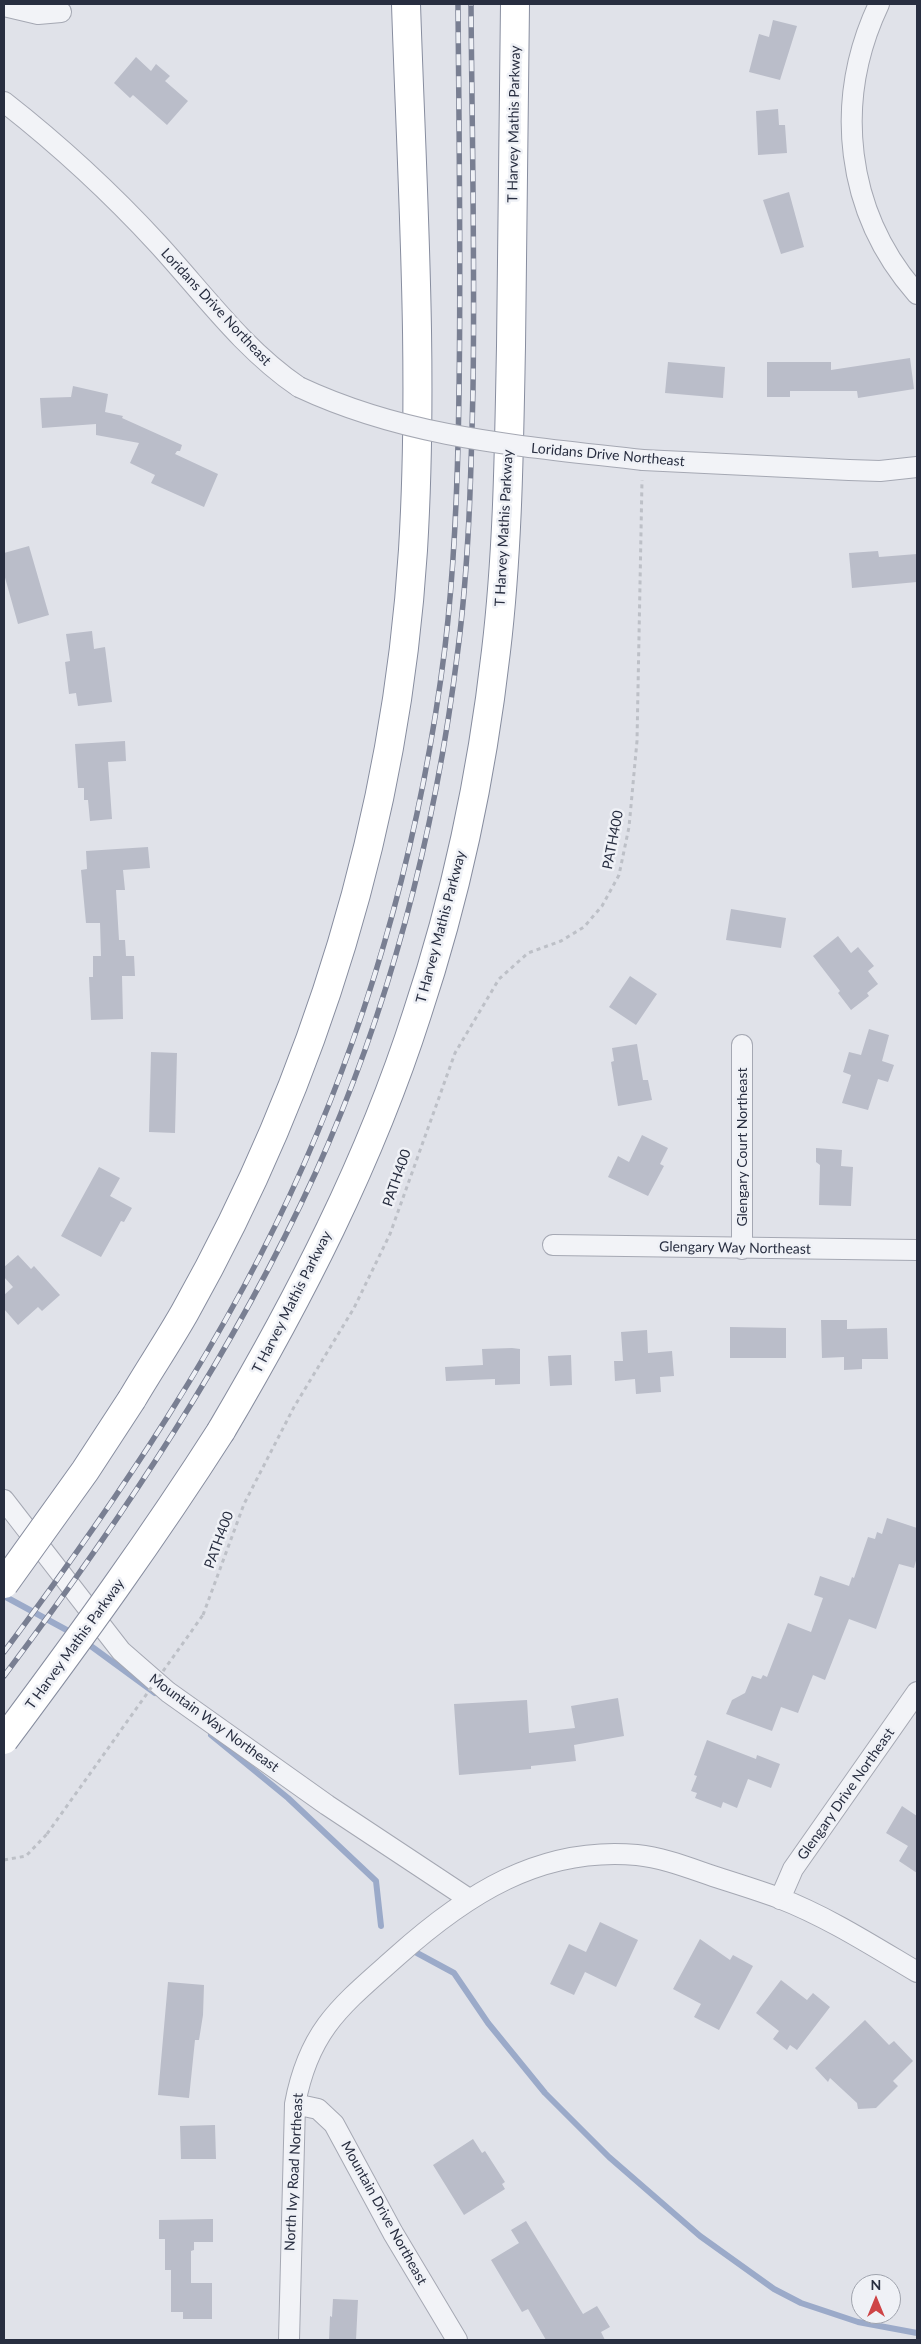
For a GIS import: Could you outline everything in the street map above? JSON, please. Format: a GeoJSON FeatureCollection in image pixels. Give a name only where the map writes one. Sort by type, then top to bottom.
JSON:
{"type":"FeatureCollection","features":[{"type":"Feature","properties":{"kind":"highway"},"geometry":{"type":"LineString","coordinates":[[4,1584],[85,1471],[132,1400],[185,1312],[266,1150],[329,987],[355,901],[375,819],[404,641],[413,553],[419,383],[406,4]]}},
{"type":"Feature","properties":{"kind":"highway","name":"T Harvey Mathis Parkway"},"geometry":{"type":"LineString","coordinates":[[4,1740],[112,1595],[169,1513],[221,1431],[265,1356],[350,1187],[417,1016],[444,924],[466,837],[496,652],[505,560],[509,457],[515,4]]}},
{"type":"Feature","properties":{"kind":"street"},"geometry":{"type":"LineString","coordinates":[[879,4],[867,30],[856,69],[851,114],[853,155],[862,195],[876,233],[892,260],[917,294]]}},
{"type":"Feature","properties":{"kind":"street"},"geometry":{"type":"LineString","coordinates":[[4,6],[38,14],[61,12]]}},
{"type":"Feature","properties":{"kind":"street","name":"Loridans Drive Northeast"},"geometry":{"type":"LineString","coordinates":[[4,102],[47,135],[90,175],[157,243],[254,352],[275,371],[299,387],[336,404],[422,430],[475,441],[538,449],[643,460],[849,470],[880,470],[917,466]]}},
{"type":"Feature","properties":{"kind":"street","name":"Glengary Court Northeast"},"geometry":{"type":"LineString","coordinates":[[742,1045],[742,1249]]}},
{"type":"Feature","properties":{"kind":"street","name":"Glengary Way Northeast"},"geometry":{"type":"LineString","coordinates":[[553,1245],[917,1250]]}},
{"type":"Feature","properties":{"kind":"street","name":"Mountain Way Northeast"},"geometry":{"type":"LineString","coordinates":[[4,1500],[121,1651],[168,1692],[320,1800],[469,1899]]}},
{"type":"Feature","properties":{"kind":"street","name":"Glengary Drive Northeast"},"geometry":{"type":"LineString","coordinates":[[780,1899],[793,1870],[917,1692]]}},
{"type":"Feature","properties":{"kind":"street","name":"North Ivy Road Northeast"},"geometry":{"type":"LineString","coordinates":[[289,2340],[295,2104],[300,2077],[307,2056],[330,2019],[424,1932],[469,1899],[496,1884],[539,1866],[573,1857],[607,1854],[638,1855],[669,1861],[780,1899],[841,1927],[917,1972]]}},
{"type":"Feature","properties":{"kind":"street","name":"Mountain Drive Northeast"},"geometry":{"type":"LineString","coordinates":[[295,2104],[318,2109],[334,2124],[393,2233],[457,2340]]}},
{"type":"Feature","properties":{"kind":"path","name":"PATH400"},"geometry":{"type":"LineString","coordinates":[[4,1860],[26,1856],[47,1834],[203,1614],[244,1504],[294,1407],[354,1308],[390,1234],[455,1053],[499,979],[528,953],[561,940],[584,928],[602,906],[619,875],[629,827],[637,741],[643,460]]}},
{"type":"Feature","properties":{"kind":"building"},"geometry":{"type":"Polygon","coordinates":[[[773,20],[797,26],[780,80],[749,72],[759,34],[769,37],[773,20]]]}},
{"type":"Feature","properties":{"kind":"building"},"geometry":{"type":"Polygon","coordinates":[[[136,57],[151,71],[156,64],[170,76],[165,81],[188,101],[167,125],[133,95],[130,98],[114,83],[136,57]]]}},
{"type":"Feature","properties":{"kind":"building"},"geometry":{"type":"Polygon","coordinates":[[[778,109],[779,125],[785,125],[787,153],[758,155],[756,111],[778,109]]]}},
{"type":"Feature","properties":{"kind":"building"},"geometry":{"type":"Polygon","coordinates":[[[789,192],[804,247],[781,254],[763,200],[789,192]]]}},
{"type":"Feature","properties":{"kind":"building"},"geometry":{"type":"Polygon","coordinates":[[[910,358],[914,389],[858,398],[857,391],[790,391],[790,397],[767,397],[767,362],[831,362],[831,370],[910,358]]]}},
{"type":"Feature","properties":{"kind":"building"},"geometry":{"type":"Polygon","coordinates":[[[668,362],[725,367],[723,398],[665,393],[668,362]]]}},
{"type":"Feature","properties":{"kind":"building"},"geometry":{"type":"Polygon","coordinates":[[[73,386],[108,394],[105,412],[123,416],[122,418],[182,445],[180,451],[177,451],[175,454],[218,474],[204,507],[151,483],[155,475],[130,463],[139,443],[96,435],[96,424],[42,428],[40,398],[71,397],[73,386]]]}},
{"type":"Feature","properties":{"kind":"building"},"geometry":{"type":"Polygon","coordinates":[[[29,546],[49,615],[18,624],[4,574],[4,553],[29,546]]]}},
{"type":"Feature","properties":{"kind":"building"},"geometry":{"type":"Polygon","coordinates":[[[878,551],[879,557],[917,554],[917,582],[852,588],[849,553],[878,551]]]}},
{"type":"Feature","properties":{"kind":"building"},"geometry":{"type":"Polygon","coordinates":[[[92,631],[94,649],[105,647],[112,702],[78,706],[76,693],[69,694],[65,662],[70,661],[66,634],[92,631]]]}},
{"type":"Feature","properties":{"kind":"building"},"geometry":{"type":"Polygon","coordinates":[[[125,741],[126,761],[108,762],[112,819],[90,821],[88,800],[84,800],[84,788],[78,788],[75,744],[125,741]]]}},
{"type":"Feature","properties":{"kind":"building"},"geometry":{"type":"Polygon","coordinates":[[[148,847],[150,868],[123,870],[125,890],[116,890],[119,940],[125,940],[126,956],[134,956],[135,976],[122,976],[123,1019],[91,1020],[89,977],[93,977],[93,956],[101,956],[100,923],[86,923],[81,870],[87,869],[86,851],[148,847]]]}},
{"type":"Feature","properties":{"kind":"building"},"geometry":{"type":"Polygon","coordinates":[[[731,909],[786,918],[781,948],[726,940],[731,909]]]}},
{"type":"Feature","properties":{"kind":"building"},"geometry":{"type":"Polygon","coordinates":[[[838,936],[851,953],[858,947],[874,966],[868,971],[878,984],[867,993],[869,996],[851,1010],[838,993],[840,991],[813,956],[838,936]]]}},
{"type":"Feature","properties":{"kind":"building"},"geometry":{"type":"Polygon","coordinates":[[[630,976],[657,994],[636,1025],[609,1007],[630,976]]]}},
{"type":"Feature","properties":{"kind":"building"},"geometry":{"type":"Polygon","coordinates":[[[869,1029],[889,1035],[882,1061],[894,1065],[888,1082],[878,1079],[868,1110],[842,1103],[851,1075],[843,1072],[849,1052],[861,1055],[869,1029]]]}},
{"type":"Feature","properties":{"kind":"building"},"geometry":{"type":"Polygon","coordinates":[[[637,1044],[643,1080],[648,1080],[652,1100],[618,1106],[611,1062],[614,1061],[612,1048],[637,1044]]]}},
{"type":"Feature","properties":{"kind":"building"},"geometry":{"type":"Polygon","coordinates":[[[151,1052],[177,1053],[175,1133],[149,1132],[151,1052]]]}},
{"type":"Feature","properties":{"kind":"building"},"geometry":{"type":"Polygon","coordinates":[[[642,1135],[668,1148],[660,1164],[664,1166],[648,1196],[608,1177],[618,1156],[629,1162],[642,1135]]]}},
{"type":"Feature","properties":{"kind":"building"},"geometry":{"type":"Polygon","coordinates":[[[816,1148],[842,1150],[841,1166],[853,1167],[851,1206],[819,1205],[820,1165],[816,1162],[816,1148]]]}},
{"type":"Feature","properties":{"kind":"building"},"geometry":{"type":"Polygon","coordinates":[[[99,1167],[120,1178],[110,1196],[132,1208],[124,1222],[121,1221],[101,1257],[61,1236],[99,1167]]]}},
{"type":"Feature","properties":{"kind":"building"},"geometry":{"type":"Polygon","coordinates":[[[18,1255],[31,1269],[34,1266],[60,1295],[42,1311],[38,1307],[18,1325],[4,1309],[4,1295],[13,1287],[4,1277],[4,1267],[18,1255]]]}},
{"type":"Feature","properties":{"kind":"building"},"geometry":{"type":"Polygon","coordinates":[[[821,1320],[847,1320],[847,1329],[887,1328],[888,1359],[862,1359],[862,1369],[844,1370],[844,1357],[822,1358],[821,1320]]]}},
{"type":"Feature","properties":{"kind":"building"},"geometry":{"type":"Polygon","coordinates":[[[730,1327],[786,1328],[786,1358],[730,1358],[730,1327]]]}},
{"type":"Feature","properties":{"kind":"building"},"geometry":{"type":"Polygon","coordinates":[[[647,1330],[648,1353],[672,1351],[674,1376],[660,1377],[661,1392],[636,1394],[635,1379],[615,1381],[614,1361],[623,1361],[621,1332],[647,1330]]]}},
{"type":"Feature","properties":{"kind":"building"},"geometry":{"type":"Polygon","coordinates":[[[482,1349],[520,1349],[520,1384],[495,1385],[495,1379],[446,1381],[445,1367],[483,1365],[482,1349]]]}},
{"type":"Feature","properties":{"kind":"building"},"geometry":{"type":"Polygon","coordinates":[[[571,1355],[572,1385],[550,1386],[548,1356],[571,1355]]]}},
{"type":"Feature","properties":{"kind":"building"},"geometry":{"type":"Polygon","coordinates":[[[887,1518],[917,1528],[917,1557],[914,1568],[899,1564],[876,1629],[849,1619],[825,1680],[813,1675],[798,1713],[781,1707],[772,1731],[726,1714],[732,1700],[745,1693],[752,1676],[761,1679],[763,1675],[767,1677],[788,1623],[811,1632],[823,1598],[814,1595],[820,1576],[849,1586],[852,1577],[854,1578],[868,1537],[875,1539],[877,1532],[882,1534],[887,1518]]]}},
{"type":"Feature","properties":{"kind":"building"},"geometry":{"type":"Polygon","coordinates":[[[618,1698],[624,1736],[574,1745],[576,1761],[531,1766],[531,1769],[459,1775],[454,1704],[527,1700],[529,1733],[575,1728],[571,1706],[618,1698]]]}},
{"type":"Feature","properties":{"kind":"building"},"geometry":{"type":"Polygon","coordinates":[[[707,1740],[756,1759],[757,1755],[780,1764],[771,1788],[748,1779],[737,1808],[723,1802],[721,1808],[695,1798],[697,1793],[691,1791],[697,1776],[694,1775],[707,1740]]]}},
{"type":"Feature","properties":{"kind":"building"},"geometry":{"type":"Polygon","coordinates":[[[902,1806],[917,1816],[917,1873],[899,1861],[908,1846],[886,1833],[902,1806]]]}},
{"type":"Feature","properties":{"kind":"building"},"geometry":{"type":"Polygon","coordinates":[[[600,1922],[638,1940],[616,1987],[585,1972],[574,1995],[550,1984],[569,1944],[586,1952],[600,1922]]]}},
{"type":"Feature","properties":{"kind":"building"},"geometry":{"type":"Polygon","coordinates":[[[700,1939],[730,1960],[733,1955],[753,1966],[719,2030],[694,2017],[701,2004],[673,1989],[700,1939]]]}},
{"type":"Feature","properties":{"kind":"building"},"geometry":{"type":"Polygon","coordinates":[[[781,1980],[807,2000],[813,1993],[830,2007],[797,2050],[790,2045],[787,2050],[773,2039],[779,2031],[756,2013],[781,1980]]]}},
{"type":"Feature","properties":{"kind":"building"},"geometry":{"type":"Polygon","coordinates":[[[168,1982],[204,1985],[203,2015],[199,2040],[195,2040],[189,2098],[158,2095],[168,1982]]]}},
{"type":"Feature","properties":{"kind":"building"},"geometry":{"type":"Polygon","coordinates":[[[865,2020],[889,2045],[894,2041],[913,2061],[893,2081],[898,2086],[876,2108],[858,2109],[857,2103],[830,2078],[828,2082],[815,2068],[865,2020]]]}},
{"type":"Feature","properties":{"kind":"building"},"geometry":{"type":"Polygon","coordinates":[[[215,2125],[216,2159],[181,2159],[180,2126],[215,2125]]]}},
{"type":"Feature","properties":{"kind":"building"},"geometry":{"type":"Polygon","coordinates":[[[473,2139],[482,2153],[485,2151],[505,2182],[502,2184],[505,2189],[464,2215],[433,2165],[473,2139]]]}},
{"type":"Feature","properties":{"kind":"building"},"geometry":{"type":"Polygon","coordinates":[[[213,2219],[213,2242],[194,2242],[194,2250],[191,2251],[191,2283],[212,2283],[212,2319],[183,2319],[183,2312],[171,2312],[171,2270],[165,2270],[165,2239],[159,2239],[159,2220],[213,2219]]]}},
{"type":"Feature","properties":{"kind":"building"},"geometry":{"type":"Polygon","coordinates":[[[526,2221],[583,2314],[597,2306],[610,2327],[601,2332],[605,2340],[546,2340],[528,2309],[522,2312],[491,2260],[519,2243],[511,2230],[526,2221]]]}},
{"type":"Feature","properties":{"kind":"building"},"geometry":{"type":"Polygon","coordinates":[[[333,2299],[358,2300],[356,2340],[329,2340],[333,2299]]]}},
{"type":"Feature","properties":{"kind":"waterway"},"geometry":{"type":"LineString","coordinates":[[4,1596],[74,1634]]}},
{"type":"Feature","properties":{"kind":"waterway"},"geometry":{"type":"LineString","coordinates":[[84,1641],[155,1693]]}},
{"type":"Feature","properties":{"kind":"waterway"},"geometry":{"type":"LineString","coordinates":[[211,1735],[288,1798],[376,1881],[381,1926]]}},
{"type":"Feature","properties":{"kind":"waterway"},"geometry":{"type":"LineString","coordinates":[[417,1953],[454,1973],[488,2023],[545,2093],[609,2157],[700,2236],[774,2289],[801,2303],[858,2322],[917,2333]]}},
{"type":"Feature","properties":{"kind":"railway"},"geometry":{"type":"LineString","coordinates":[[4,1652],[129,1476],[168,1416],[241,1293],[274,1229],[330,1102],[353,1039],[393,911],[410,846],[436,714],[445,647],[454,552],[460,343],[458,4]]}},
{"type":"Feature","properties":{"kind":"railway"},"geometry":{"type":"LineString","coordinates":[[4,1676],[91,1556],[173,1433],[212,1370],[283,1241],[342,1111],[366,1047],[406,917],[423,850],[449,716],[462,617],[467,552],[474,341],[471,4]]}}]}
